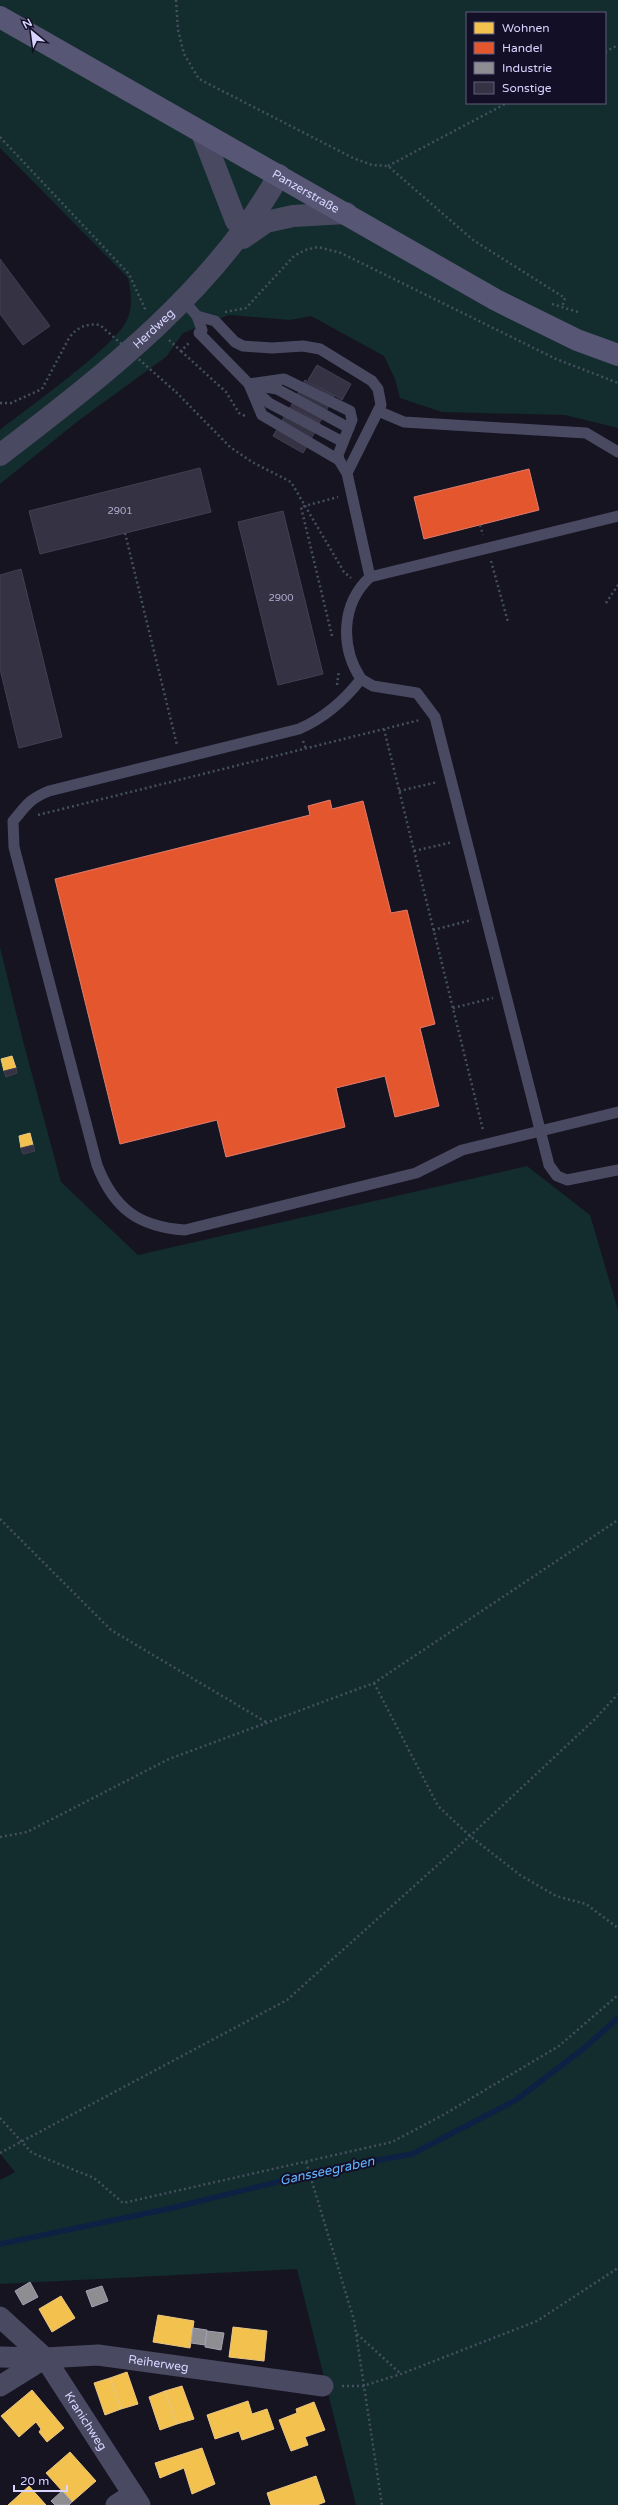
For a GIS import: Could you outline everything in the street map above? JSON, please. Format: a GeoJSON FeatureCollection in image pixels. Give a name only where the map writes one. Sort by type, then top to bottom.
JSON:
{"type":"FeatureCollection","features":[{"type":"Feature","properties":{"kind":"main road","name":"Panzerstraße"},"geometry":{"type":"LineString","coordinates":[[0,17],[472,286],[539,322],[589,345],[618,355]]}},
{"type":"Feature","properties":{"kind":"street"},"geometry":{"type":"LineString","coordinates":[[202,132],[236,221]]}},
{"type":"Feature","properties":{"kind":"street"},"geometry":{"type":"LineString","coordinates":[[231,246],[236,221],[252,192],[279,175]]}},
{"type":"Feature","properties":{"kind":"street","name":"Herdweg"},"geometry":{"type":"LineString","coordinates":[[0,455],[158,326],[190,308],[231,246],[261,208],[279,175]]}},
{"type":"Feature","properties":{"kind":"street"},"geometry":{"type":"LineString","coordinates":[[231,246],[266,222],[293,216],[346,213]]}},
{"type":"Feature","properties":{"kind":"street","name":"Kranichweg"},"geometry":{"type":"LineString","coordinates":[[0,2317],[45,2358],[130,2501]]}},
{"type":"Feature","properties":{"kind":"street","name":"Reiherweg"},"geometry":{"type":"LineString","coordinates":[[0,2386],[45,2358],[98,2355],[323,2386]]}},
{"type":"Feature","properties":{"kind":"street"},"geometry":{"type":"LineString","coordinates":[[0,2357],[45,2358]]}},
{"type":"Feature","properties":{"kind":"lane"},"geometry":{"type":"LineString","coordinates":[[190,308],[215,321],[235,342],[243,346],[272,348],[303,346],[320,349],[372,381],[381,397],[378,411],[347,473]]}},
{"type":"Feature","properties":{"kind":"lane"},"geometry":{"type":"LineString","coordinates":[[190,308],[202,330],[199,333],[269,402],[343,442]]}},
{"type":"Feature","properties":{"kind":"lane"},"geometry":{"type":"LineString","coordinates":[[250,384],[284,379],[350,411],[352,420],[338,455],[339,460],[347,473],[370,577]]}},
{"type":"Feature","properties":{"kind":"lane"},"geometry":{"type":"LineString","coordinates":[[250,384],[277,389],[349,428]]}},
{"type":"Feature","properties":{"kind":"lane"},"geometry":{"type":"LineString","coordinates":[[250,384],[262,415],[339,460]]}},
{"type":"Feature","properties":{"kind":"lane"},"geometry":{"type":"LineString","coordinates":[[378,411],[404,422],[586,433],[618,452]]}},
{"type":"Feature","properties":{"kind":"lane"},"geometry":{"type":"LineString","coordinates":[[618,516],[370,577],[360,587],[348,612],[346,632],[353,667],[361,680],[373,686],[417,693],[435,717],[539,1132],[549,1165],[557,1176],[567,1180],[618,1170]]}},
{"type":"Feature","properties":{"kind":"lane"},"geometry":{"type":"LineString","coordinates":[[361,680],[328,714],[299,729],[49,791],[36,796],[26,803],[12,821],[14,847],[97,1165],[104,1183],[115,1200],[130,1214],[147,1223],[166,1228],[185,1230],[416,1174],[462,1150],[618,1112]]}},
{"type":"Feature","properties":{"kind":"path"},"geometry":{"type":"LineString","coordinates":[[176,0],[178,30],[184,54],[199,79],[352,158],[372,165],[388,166],[505,104]]}},
{"type":"Feature","properties":{"kind":"path"},"geometry":{"type":"LineString","coordinates":[[606,51],[618,45]]}},
{"type":"Feature","properties":{"kind":"path"},"geometry":{"type":"LineString","coordinates":[[0,137],[129,274],[136,285],[142,307],[175,347],[226,392],[240,413],[251,420]]}},
{"type":"Feature","properties":{"kind":"path"},"geometry":{"type":"LineString","coordinates":[[388,166],[473,240],[564,298],[562,307],[578,312]]}},
{"type":"Feature","properties":{"kind":"path"},"geometry":{"type":"LineString","coordinates":[[215,321],[226,312],[246,308],[294,256],[305,250],[318,247],[341,253],[556,359],[618,383]]}},
{"type":"Feature","properties":{"kind":"path"},"geometry":{"type":"LineString","coordinates":[[0,403],[11,403],[42,389],[74,331],[90,324],[100,325],[176,392],[230,447],[252,462],[291,482],[344,572],[360,587]]}},
{"type":"Feature","properties":{"kind":"path"},"geometry":{"type":"LineString","coordinates":[[181,351],[199,333]]}},
{"type":"Feature","properties":{"kind":"path"},"geometry":{"type":"LineString","coordinates":[[334,644],[301,507],[340,497],[338,491]]}},
{"type":"Feature","properties":{"kind":"path"},"geometry":{"type":"LineString","coordinates":[[480,525],[508,622]]}},
{"type":"Feature","properties":{"kind":"path"},"geometry":{"type":"LineString","coordinates":[[125,533],[180,759]]}},
{"type":"Feature","properties":{"kind":"path"},"geometry":{"type":"LineString","coordinates":[[606,603],[618,585]]}},
{"type":"Feature","properties":{"kind":"path"},"geometry":{"type":"LineString","coordinates":[[334,690],[339,678],[339,666]]}},
{"type":"Feature","properties":{"kind":"path"},"geometry":{"type":"LineString","coordinates":[[12,821],[435,717]]}},
{"type":"Feature","properties":{"kind":"path"},"geometry":{"type":"LineString","coordinates":[[299,729],[306,749]]}},
{"type":"Feature","properties":{"kind":"path"},"geometry":{"type":"LineString","coordinates":[[384,729],[486,1144]]}},
{"type":"Feature","properties":{"kind":"path"},"geometry":{"type":"LineString","coordinates":[[400,791],[450,779]]}},
{"type":"Feature","properties":{"kind":"path"},"geometry":{"type":"LineString","coordinates":[[414,851],[466,839]]}},
{"type":"Feature","properties":{"kind":"path"},"geometry":{"type":"LineString","coordinates":[[434,930],[486,917]]}},
{"type":"Feature","properties":{"kind":"path"},"geometry":{"type":"LineString","coordinates":[[453,1008],[505,995]]}},
{"type":"Feature","properties":{"kind":"path"},"geometry":{"type":"LineString","coordinates":[[0,1519],[111,1630],[267,1722]]}},
{"type":"Feature","properties":{"kind":"path"},"geometry":{"type":"LineString","coordinates":[[0,1838],[27,1832],[169,1760],[374,1683],[618,1520]]}},
{"type":"Feature","properties":{"kind":"path"},"geometry":{"type":"LineString","coordinates":[[374,1683],[438,1806],[470,1836],[520,1875],[556,1896],[586,1904],[618,1928]]}},
{"type":"Feature","properties":{"kind":"path"},"geometry":{"type":"LineString","coordinates":[[0,2153],[287,2000],[470,1836],[595,1719],[618,1694]]}},
{"type":"Feature","properties":{"kind":"path"},"geometry":{"type":"LineString","coordinates":[[0,2118],[32,2153],[94,2178],[123,2203],[392,2142],[443,2115],[559,2046],[618,1995]]}},
{"type":"Feature","properties":{"kind":"path"},"geometry":{"type":"LineString","coordinates":[[306,2162],[357,2334],[363,2386],[382,2505]]}},
{"type":"Feature","properties":{"kind":"path"},"geometry":{"type":"LineString","coordinates":[[323,2386],[363,2386],[401,2374],[537,2321],[618,2268]]}},
{"type":"Feature","properties":{"kind":"path"},"geometry":{"type":"LineString","coordinates":[[357,2334],[401,2374]]}},
{"type":"Feature","properties":{"kind":"green space"},"geometry":{"type":"Polygon","coordinates":[[[0,0],[618,0],[618,428],[565,415],[442,412],[400,398],[395,379],[384,356],[311,316],[290,320],[229,315],[183,333],[166,357],[78,421],[0,484],[0,430],[89,361],[119,331],[127,320],[130,310],[131,299],[128,278],[0,148],[0,0]]]}},
{"type":"Feature","properties":{"kind":"green space"},"geometry":{"type":"Polygon","coordinates":[[[0,947],[23,1041],[61,1182],[138,1255],[527,1166],[590,1215],[618,1310],[618,2505],[356,2505],[297,2269],[0,2284],[0,2180],[15,2172],[0,2154],[0,947]]]}},
{"type":"Feature","properties":{"kind":"building: Wohnen"},"geometry":{"type":"Polygon","coordinates":[[[12,1056],[16,1068],[4,1071],[1,1059],[12,1056]]]}},
{"type":"Feature","properties":{"kind":"building: Wohnen"},"geometry":{"type":"Polygon","coordinates":[[[30,1133],[33,1145],[21,1148],[19,1136],[30,1133]]]}},
{"type":"Feature","properties":{"kind":"building: Wohnen"},"geometry":{"type":"Polygon","coordinates":[[[61,2296],[75,2318],[52,2332],[39,2309],[61,2296]]]}},
{"type":"Feature","properties":{"kind":"building: Wohnen"},"geometry":{"type":"Polygon","coordinates":[[[158,2315],[194,2321],[190,2348],[153,2342],[158,2315]]]}},
{"type":"Feature","properties":{"kind":"building: Wohnen"},"geometry":{"type":"Polygon","coordinates":[[[233,2327],[267,2331],[264,2361],[229,2357],[233,2327]]]}},
{"type":"Feature","properties":{"kind":"building: Wohnen"},"geometry":{"type":"Polygon","coordinates":[[[127,2372],[138,2404],[121,2409],[110,2378],[127,2372]]]}},
{"type":"Feature","properties":{"kind":"building: Wohnen"},"geometry":{"type":"Polygon","coordinates":[[[110,2378],[121,2409],[105,2415],[94,2383],[110,2378]]]}},
{"type":"Feature","properties":{"kind":"building: Wohnen"},"geometry":{"type":"Polygon","coordinates":[[[182,2386],[194,2419],[177,2424],[165,2391],[182,2386]]]}},
{"type":"Feature","properties":{"kind":"building: Wohnen"},"geometry":{"type":"Polygon","coordinates":[[[32,2390],[64,2428],[47,2442],[39,2432],[41,2429],[36,2422],[19,2437],[1,2416],[32,2390]]]}},
{"type":"Feature","properties":{"kind":"building: Wohnen"},"geometry":{"type":"Polygon","coordinates":[[[165,2391],[177,2424],[160,2430],[149,2397],[165,2391]]]}},
{"type":"Feature","properties":{"kind":"building: Wohnen"},"geometry":{"type":"Polygon","coordinates":[[[248,2401],[252,2414],[267,2409],[274,2429],[242,2440],[239,2431],[215,2439],[207,2415],[248,2401]]]}},
{"type":"Feature","properties":{"kind":"building: Wohnen"},"geometry":{"type":"Polygon","coordinates":[[[314,2402],[325,2430],[305,2437],[308,2445],[291,2451],[279,2420],[297,2413],[296,2409],[314,2402]]]}},
{"type":"Feature","properties":{"kind":"building: Wohnen"},"geometry":{"type":"Polygon","coordinates":[[[202,2448],[215,2484],[192,2494],[184,2468],[160,2478],[155,2463],[202,2448]]]}},
{"type":"Feature","properties":{"kind":"building: Wohnen"},"geometry":{"type":"Polygon","coordinates":[[[70,2452],[96,2481],[72,2502],[46,2473],[70,2452]]]}},
{"type":"Feature","properties":{"kind":"building: Wohnen"},"geometry":{"type":"Polygon","coordinates":[[[316,2476],[325,2502],[317,2505],[271,2505],[267,2493],[316,2476]]]}},
{"type":"Feature","properties":{"kind":"building: Wohnen"},"geometry":{"type":"Polygon","coordinates":[[[29,2486],[46,2505],[8,2505],[29,2486]]]}},
{"type":"Feature","properties":{"kind":"building: Handel"},"geometry":{"type":"Polygon","coordinates":[[[529,469],[539,510],[424,539],[414,497],[529,469]]]}},
{"type":"Feature","properties":{"kind":"building: Handel"},"geometry":{"type":"Polygon","coordinates":[[[330,800],[332,809],[363,801],[391,913],[407,910],[435,1024],[420,1028],[439,1106],[395,1117],[385,1076],[336,1088],[345,1127],[226,1157],[217,1120],[120,1144],[55,879],[310,815],[308,806],[330,800]]]}},
{"type":"Feature","properties":{"kind":"building: Industrie"},"geometry":{"type":"Polygon","coordinates":[[[30,2282],[38,2297],[23,2305],[15,2291],[30,2282]]]}},
{"type":"Feature","properties":{"kind":"building: Industrie"},"geometry":{"type":"Polygon","coordinates":[[[102,2286],[108,2301],[92,2307],[86,2291],[102,2286]]]}},
{"type":"Feature","properties":{"kind":"building: Industrie"},"geometry":{"type":"Polygon","coordinates":[[[193,2328],[207,2330],[205,2345],[191,2343],[193,2328]]]}},
{"type":"Feature","properties":{"kind":"building: Industrie"},"geometry":{"type":"Polygon","coordinates":[[[207,2331],[224,2333],[221,2350],[205,2347],[207,2331]]]}},
{"type":"Feature","properties":{"kind":"building: Industrie"},"geometry":{"type":"Polygon","coordinates":[[[62,2491],[72,2502],[69,2505],[55,2505],[51,2501],[62,2491]]]}},
{"type":"Feature","properties":{"kind":"building: Sonstige"},"geometry":{"type":"Polygon","coordinates":[[[0,259],[50,326],[23,345],[0,314],[0,259]]]}},
{"type":"Feature","properties":{"kind":"building: Sonstige"},"geometry":{"type":"Polygon","coordinates":[[[317,365],[351,384],[342,400],[308,380],[317,365]]]}},
{"type":"Feature","properties":{"kind":"building: Sonstige"},"geometry":{"type":"Polygon","coordinates":[[[305,380],[334,396],[320,422],[291,406],[305,380]]]}},
{"type":"Feature","properties":{"kind":"building: Sonstige"},"geometry":{"type":"Polygon","coordinates":[[[290,407],[320,423],[303,453],[273,436],[290,407]]]}},
{"type":"Feature","properties":{"kind":"building: Sonstige"},"geometry":{"type":"Polygon","coordinates":[[[200,468],[211,512],[40,554],[29,511],[200,468]]]}},
{"type":"Feature","properties":{"kind":"building: Sonstige"},"geometry":{"type":"Polygon","coordinates":[[[283,511],[323,674],[278,685],[238,522],[283,511]]]}},
{"type":"Feature","properties":{"kind":"building: Sonstige"},"geometry":{"type":"Polygon","coordinates":[[[21,569],[62,737],[19,748],[0,669],[0,575],[21,569]]]}},
{"type":"Feature","properties":{"kind":"building: Sonstige"},"geometry":{"type":"Polygon","coordinates":[[[16,1068],[17,1073],[6,1077],[4,1071],[16,1068]]]}},
{"type":"Feature","properties":{"kind":"building: Sonstige"},"geometry":{"type":"Polygon","coordinates":[[[33,1145],[35,1151],[23,1154],[21,1148],[33,1145]]]}},
{"type":"Feature","properties":{"kind":"waterway","name":"Gansseegraben"},"geometry":{"type":"LineString","coordinates":[[0,2244],[172,2208],[334,2168],[412,2154],[516,2100],[583,2049],[618,2018]]}}]}
